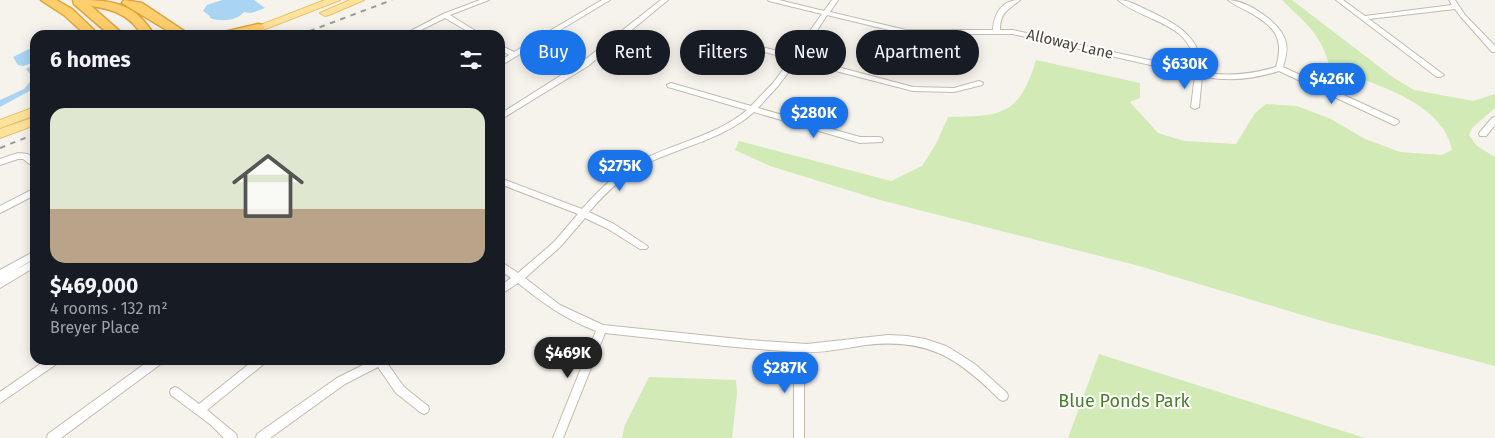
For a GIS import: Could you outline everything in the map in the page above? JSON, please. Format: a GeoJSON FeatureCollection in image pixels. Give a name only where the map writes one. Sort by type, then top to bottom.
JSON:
{"type":"FeatureCollection","features":[{"type":"Feature","properties":{"kind":"highway"},"geometry":{"type":"LineString","coordinates":[[47,0],[68,12],[88,30]]}},
{"type":"Feature","properties":{"kind":"highway"},"geometry":{"type":"LineString","coordinates":[[78,0],[112,30]]}},
{"type":"Feature","properties":{"kind":"highway"},"geometry":{"type":"LineString","coordinates":[[78,0],[107,5],[132,14],[142,22],[146,30]]}},
{"type":"Feature","properties":{"kind":"highway"},"geometry":{"type":"LineString","coordinates":[[120,0],[138,6],[176,30]]}},
{"type":"Feature","properties":{"kind":"main road"},"geometry":{"type":"LineString","coordinates":[[267,30],[335,0]]}},
{"type":"Feature","properties":{"kind":"main road"},"geometry":{"type":"LineString","coordinates":[[268,30],[359,0]]}},
{"type":"Feature","properties":{"kind":"main road"},"geometry":{"type":"LineString","coordinates":[[0,124],[30,113]]}},
{"type":"Feature","properties":{"kind":"main road"},"geometry":{"type":"LineString","coordinates":[[0,134],[30,123]]}},
{"type":"Feature","properties":{"kind":"street"},"geometry":{"type":"LineString","coordinates":[[416,30],[445,15],[486,0]]}},
{"type":"Feature","properties":{"kind":"street"},"geometry":{"type":"LineString","coordinates":[[505,61],[607,0]]}},
{"type":"Feature","properties":{"kind":"street"},"geometry":{"type":"LineString","coordinates":[[505,114],[585,64],[665,0]]}},
{"type":"Feature","properties":{"kind":"street","name":"Alloway Lane"},"geometry":{"type":"LineString","coordinates":[[771,0],[906,32],[996,31],[1040,37],[1197,74],[1232,78],[1258,75],[1278,68]]}},
{"type":"Feature","properties":{"kind":"street"},"geometry":{"type":"LineString","coordinates":[[813,30],[834,0]]}},
{"type":"Feature","properties":{"kind":"street"},"geometry":{"type":"LineString","coordinates":[[996,31],[999,14],[1008,4],[1017,0]]}},
{"type":"Feature","properties":{"kind":"street"},"geometry":{"type":"LineString","coordinates":[[1122,0],[1168,23],[1186,38],[1195,50],[1198,61],[1195,107]]}},
{"type":"Feature","properties":{"kind":"street"},"geometry":{"type":"LineString","coordinates":[[1231,0],[1255,12],[1280,34],[1284,55],[1278,68],[1395,122]]}},
{"type":"Feature","properties":{"kind":"street"},"geometry":{"type":"LineString","coordinates":[[1339,0],[1440,75]]}},
{"type":"Feature","properties":{"kind":"street"},"geometry":{"type":"LineString","coordinates":[[1363,18],[1454,3],[1495,50]]}},
{"type":"Feature","properties":{"kind":"street"},"geometry":{"type":"LineString","coordinates":[[445,15],[470,30]]}},
{"type":"Feature","properties":{"kind":"street"},"geometry":{"type":"LineString","coordinates":[[505,50],[514,55]]}},
{"type":"Feature","properties":{"kind":"street"},"geometry":{"type":"LineString","coordinates":[[846,72],[913,89],[954,90],[979,82]]}},
{"type":"Feature","properties":{"kind":"street"},"geometry":{"type":"LineString","coordinates":[[505,288],[520,277],[562,238],[619,177],[665,151],[730,125],[753,110],[781,75]]}},
{"type":"Feature","properties":{"kind":"street"},"geometry":{"type":"LineString","coordinates":[[671,85],[860,140],[879,140]]}},
{"type":"Feature","properties":{"kind":"street"},"geometry":{"type":"LineString","coordinates":[[1483,134],[1495,120]]}},
{"type":"Feature","properties":{"kind":"street"},"geometry":{"type":"LineString","coordinates":[[0,162],[18,156],[24,156],[30,161]]}},
{"type":"Feature","properties":{"kind":"street"},"geometry":{"type":"LineString","coordinates":[[505,183],[557,202],[627,235],[643,247]]}},
{"type":"Feature","properties":{"kind":"street"},"geometry":{"type":"LineString","coordinates":[[0,210],[30,194]]}},
{"type":"Feature","properties":{"kind":"street"},"geometry":{"type":"LineString","coordinates":[[0,276],[27,265]]}},
{"type":"Feature","properties":{"kind":"street"},"geometry":{"type":"LineString","coordinates":[[0,284],[27,265]]}},
{"type":"Feature","properties":{"kind":"street"},"geometry":{"type":"LineString","coordinates":[[505,268],[520,277],[544,299],[564,312],[602,329],[799,349],[835,347],[887,339],[921,343],[944,350],[964,360],[981,373],[1003,396]]}},
{"type":"Feature","properties":{"kind":"street"},"geometry":{"type":"LineString","coordinates":[[558,438],[602,329]]}},
{"type":"Feature","properties":{"kind":"street"},"geometry":{"type":"LineString","coordinates":[[799,349],[799,438]]}},
{"type":"Feature","properties":{"kind":"street"},"geometry":{"type":"LineString","coordinates":[[0,398],[47,365]]}},
{"type":"Feature","properties":{"kind":"street"},"geometry":{"type":"LineString","coordinates":[[52,438],[151,365]]}},
{"type":"Feature","properties":{"kind":"street"},"geometry":{"type":"LineString","coordinates":[[199,410],[255,365]]}},
{"type":"Feature","properties":{"kind":"street"},"geometry":{"type":"LineString","coordinates":[[261,438],[341,381],[373,365]]}},
{"type":"Feature","properties":{"kind":"street"},"geometry":{"type":"LineString","coordinates":[[384,365],[400,390],[424,409]]}},
{"type":"Feature","properties":{"kind":"street"},"geometry":{"type":"LineString","coordinates":[[175,392],[232,438]]}},
{"type":"Feature","properties":{"kind":"green space"},"geometry":{"type":"Polygon","coordinates":[[[1282,0],[1292,0],[1394,78],[1414,90],[1473,101],[1495,94],[1495,108],[1472,128],[1469,135],[1477,146],[1495,157],[1495,366],[1322,321],[1139,266],[880,200],[770,166],[735,150],[739,141],[891,181],[922,166],[936,144],[948,117],[982,116],[1006,109],[1015,102],[1030,78],[1036,60],[1140,83],[1140,98],[1130,102],[1158,133],[1184,141],[1236,144],[1255,113],[1266,104],[1297,106],[1331,119],[1365,139],[1400,152],[1442,155],[1452,150],[1446,133],[1435,119],[1420,106],[1403,96],[1330,68],[1317,37],[1282,0]]]}},
{"type":"Feature","properties":{"kind":"green space","name":"Blue Ponds Park"},"geometry":{"type":"Polygon","coordinates":[[[1099,354],[1365,438],[1068,438],[1099,354]]]}},
{"type":"Feature","properties":{"kind":"green space"},"geometry":{"type":"Polygon","coordinates":[[[649,377],[736,380],[737,394],[732,438],[622,438],[625,425],[649,377]]]}},
{"type":"Feature","properties":{"kind":"water"},"geometry":{"type":"Polygon","coordinates":[[[222,0],[254,0],[265,8],[251,13],[244,12],[233,19],[223,20],[210,18],[203,11],[207,5],[222,0]]]}},
{"type":"Feature","properties":{"kind":"water"},"geometry":{"type":"Polygon","coordinates":[[[30,48],[30,64],[23,66],[18,65],[13,57],[30,48]]]}},
{"type":"Feature","properties":{"kind":"water"},"geometry":{"type":"Polygon","coordinates":[[[30,82],[30,91],[0,107],[0,100],[24,89],[30,82]]]}},
{"type":"Feature","properties":{"kind":"railway"},"geometry":{"type":"LineString","coordinates":[[312,30],[392,0]]}},
{"type":"Feature","properties":{"kind":"railway"},"geometry":{"type":"LineString","coordinates":[[0,148],[30,136]]}}]}
